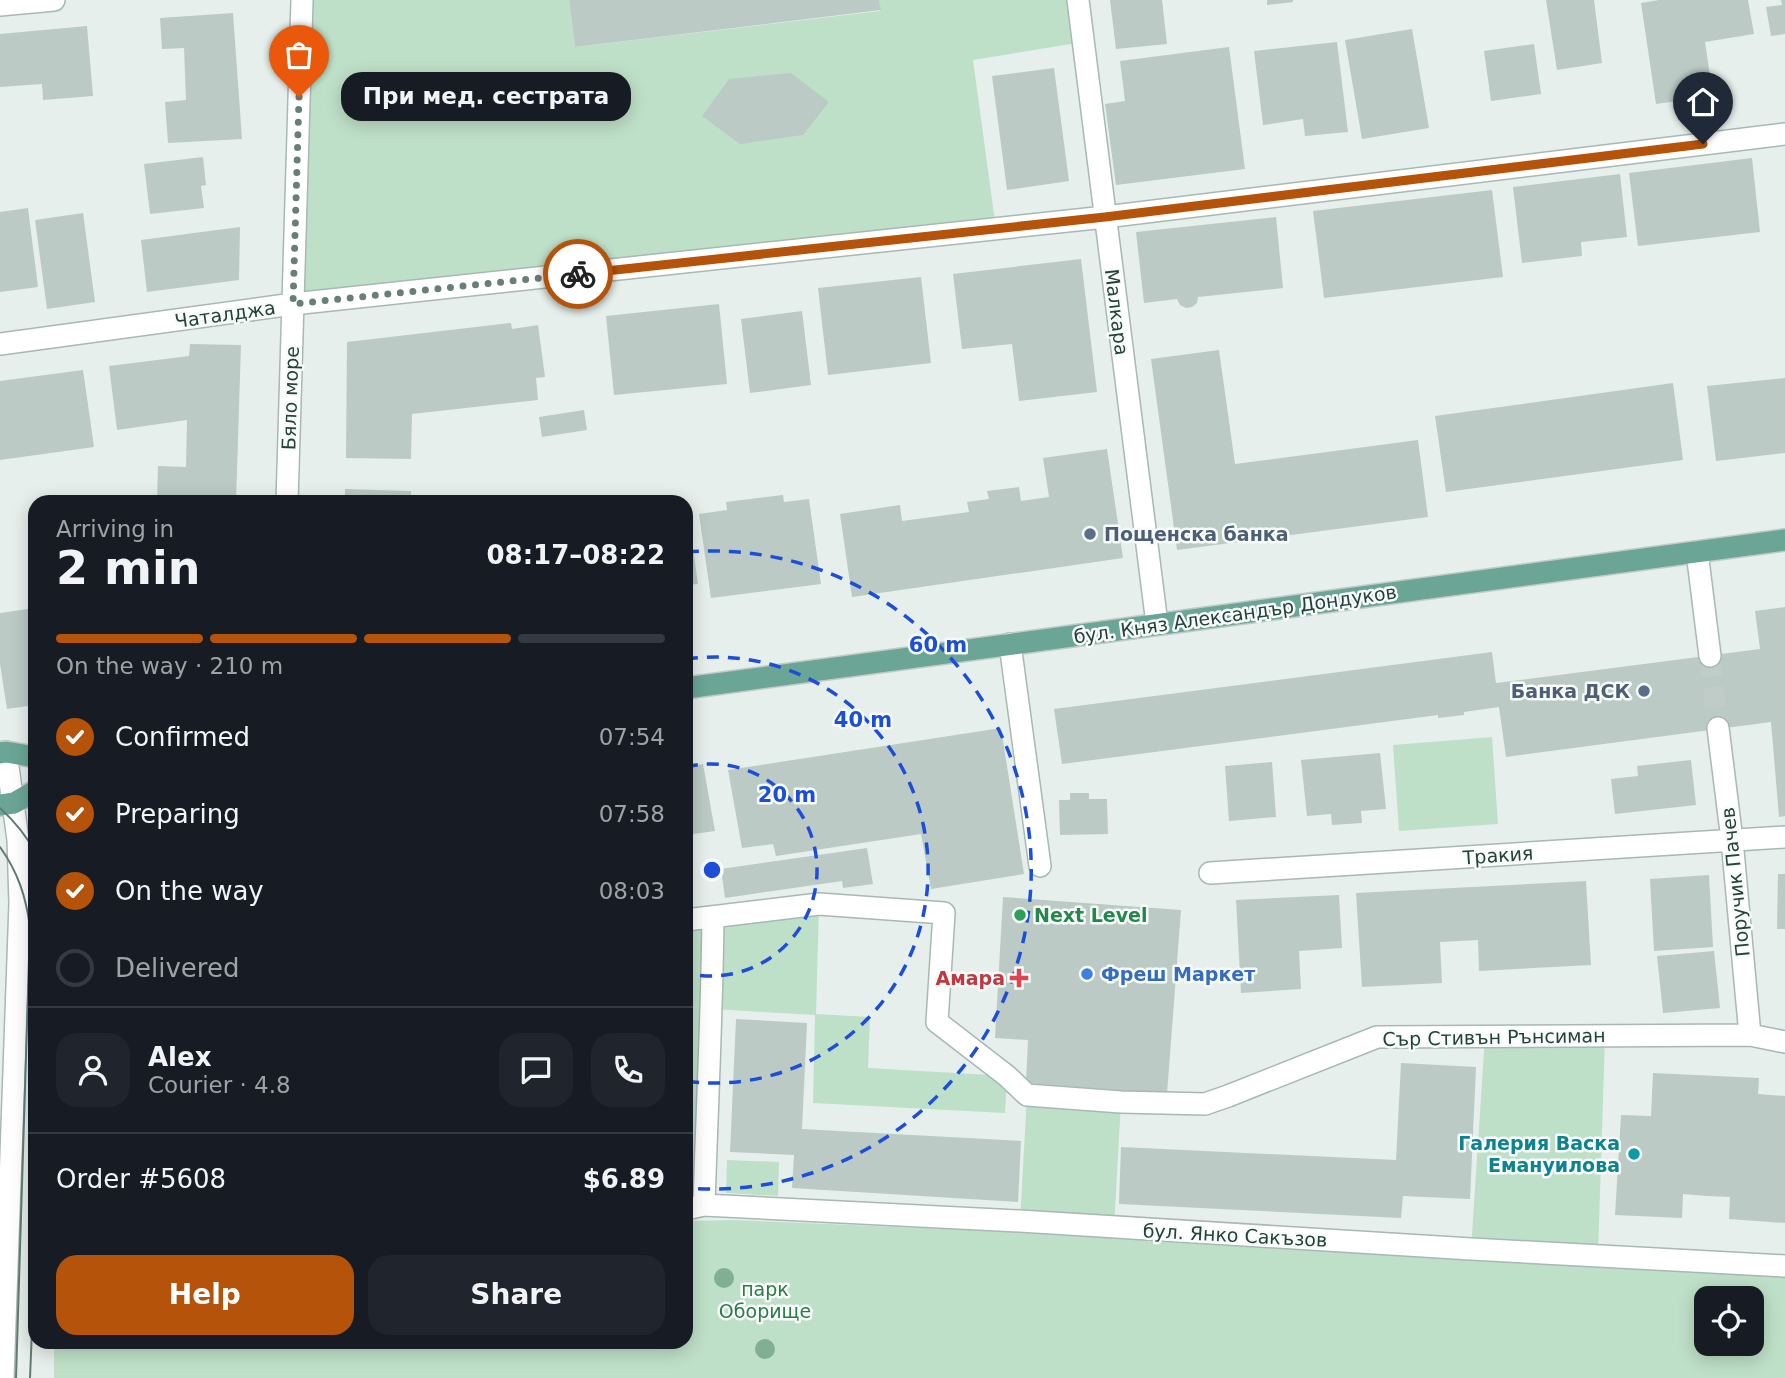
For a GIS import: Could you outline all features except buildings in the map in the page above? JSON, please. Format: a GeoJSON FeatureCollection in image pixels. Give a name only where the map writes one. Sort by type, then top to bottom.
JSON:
{"type":"FeatureCollection","features":[{"type":"Feature","properties":{"kind":"main road","name":"бул. Княз Александър Дондуков"},"geometry":{"type":"LineString","coordinates":[[693,687],[1785,540]]}},
{"type":"Feature","properties":{"kind":"main road"},"geometry":{"type":"LineString","coordinates":[[3,752],[28,756]]}},
{"type":"Feature","properties":{"kind":"main road"},"geometry":{"type":"LineString","coordinates":[[7,804],[28,794]]}},
{"type":"Feature","properties":{"kind":"street"},"geometry":{"type":"LineString","coordinates":[[0,5],[54,0]]}},
{"type":"Feature","properties":{"kind":"street","name":"Бяло море"},"geometry":{"type":"LineString","coordinates":[[287,495],[302,0]]}},
{"type":"Feature","properties":{"kind":"street","name":"Малкара"},"geometry":{"type":"LineString","coordinates":[[1078,0],[1157,624]]}},
{"type":"Feature","properties":{"kind":"street","name":"Чаталджа"},"geometry":{"type":"LineString","coordinates":[[0,344],[293,304],[1105,217],[1785,134]]}},
{"type":"Feature","properties":{"kind":"street"},"geometry":{"type":"LineString","coordinates":[[1697,552],[1710,656]]}},
{"type":"Feature","properties":{"kind":"street"},"geometry":{"type":"LineString","coordinates":[[1010,644],[1040,866]]}},
{"type":"Feature","properties":{"kind":"street","name":"Поручик Пачев"},"geometry":{"type":"LineString","coordinates":[[1718,728],[1732,840],[1750,1035]]}},
{"type":"Feature","properties":{"kind":"street"},"geometry":{"type":"LineString","coordinates":[[3,752],[7,804],[18,840],[20,904],[4,1378]]}},
{"type":"Feature","properties":{"kind":"street","name":"Тракия"},"geometry":{"type":"LineString","coordinates":[[1210,873],[1785,838]]}},
{"type":"Feature","properties":{"kind":"street","name":"Сър Стивън Рънсиман"},"geometry":{"type":"LineString","coordinates":[[693,919],[819,904],[944,913],[937,1022],[1007,1076],[1027,1095],[1121,1102],[1205,1104],[1377,1037],[1750,1035],[1785,1042]]}},
{"type":"Feature","properties":{"kind":"street"},"geometry":{"type":"LineString","coordinates":[[695,1207],[712,1009],[713,917]]}},
{"type":"Feature","properties":{"kind":"street","name":"бул. Янко Сакъзов"},"geometry":{"type":"LineString","coordinates":[[695,1207],[1020,1221],[1785,1266]]}},
{"type":"Feature","properties":{"kind":"green space"},"geometry":{"type":"Polygon","coordinates":[[[302,0],[569,0],[575,47],[880,11],[879,0],[1078,0],[1083,42],[973,60],[996,229],[293,304],[302,0]]]}},
{"type":"Feature","properties":{"kind":"green space"},"geometry":{"type":"Polygon","coordinates":[[[1492,737],[1498,824],[1399,831],[1393,745],[1492,737]]]}},
{"type":"Feature","properties":{"kind":"green space"},"geometry":{"type":"Polygon","coordinates":[[[819,904],[816,1014],[870,1017],[868,1068],[1007,1076],[1005,1113],[813,1103],[815,1015],[712,1009],[704,1205],[693,1207],[693,919],[819,904]]]}},
{"type":"Feature","properties":{"kind":"green space"},"geometry":{"type":"Polygon","coordinates":[[[1485,1036],[1605,1037],[1598,1255],[1471,1249],[1485,1036]]]}},
{"type":"Feature","properties":{"kind":"green space"},"geometry":{"type":"Polygon","coordinates":[[[1027,1095],[1121,1102],[1114,1228],[1020,1221],[1027,1095]]]}},
{"type":"Feature","properties":{"kind":"green space"},"geometry":{"type":"Polygon","coordinates":[[[727,1160],[779,1162],[778,1196],[726,1193],[727,1160]]]}},
{"type":"Feature","properties":{"kind":"green space","name":"парк Оборище"},"geometry":{"type":"Polygon","coordinates":[[[732,1220],[1017,1232],[1785,1275],[1785,1378],[54,1378],[54,1349],[693,1349],[693,1221],[732,1220]]]}},
{"type":"Feature","properties":{"kind":"tunnel"},"geometry":{"type":"LineString","coordinates":[[1710,656],[1718,728]]}},
{"type":"Feature","properties":{"kind":"tram line"},"geometry":{"type":"LineString","coordinates":[[0,808],[28,840]]}},
{"type":"Feature","properties":{"kind":"tram line"},"geometry":{"type":"LineString","coordinates":[[0,847],[20,885],[28,916]]}},
{"type":"Feature","properties":{"kind":"tram line"},"geometry":{"type":"LineString","coordinates":[[16,1378],[28,991]]}},
{"type":"Feature","properties":{"kind":"tram line"},"geometry":{"type":"LineString","coordinates":[[30,1378],[31,1349]]}},
{"type":"Feature","properties":{"kind":"way so far"},"geometry":{"type":"LineString","coordinates":[[299,97],[293,304],[578,274]]}},
{"type":"Feature","properties":{"kind":"place","name":"При мед. сестрата"},"geometry":{"type":"Point","coordinates":[299,97]}},
{"type":"Feature","properties":{"kind":"place","name":"Пощенска банка"},"geometry":{"type":"Point","coordinates":[1090,534]}},
{"type":"Feature","properties":{"kind":"place","name":"Банка ДСК"},"geometry":{"type":"Point","coordinates":[1644,691]}},
{"type":"Feature","properties":{"kind":"place","name":"Next Level"},"geometry":{"type":"Point","coordinates":[1020,915]}},
{"type":"Feature","properties":{"kind":"place","name":"Фреш Маркет"},"geometry":{"type":"Point","coordinates":[1087,974]}},
{"type":"Feature","properties":{"kind":"place","name":"Амара"},"geometry":{"type":"Point","coordinates":[1019,978]}},
{"type":"Feature","properties":{"kind":"place","name":"Галерия Васка Емануилова"},"geometry":{"type":"Point","coordinates":[1634,1154]}},
{"type":"Feature","properties":{"kind":"route"},"geometry":{"type":"LineString","coordinates":[[578,274],[1105,217],[1703,144]]}}]}
